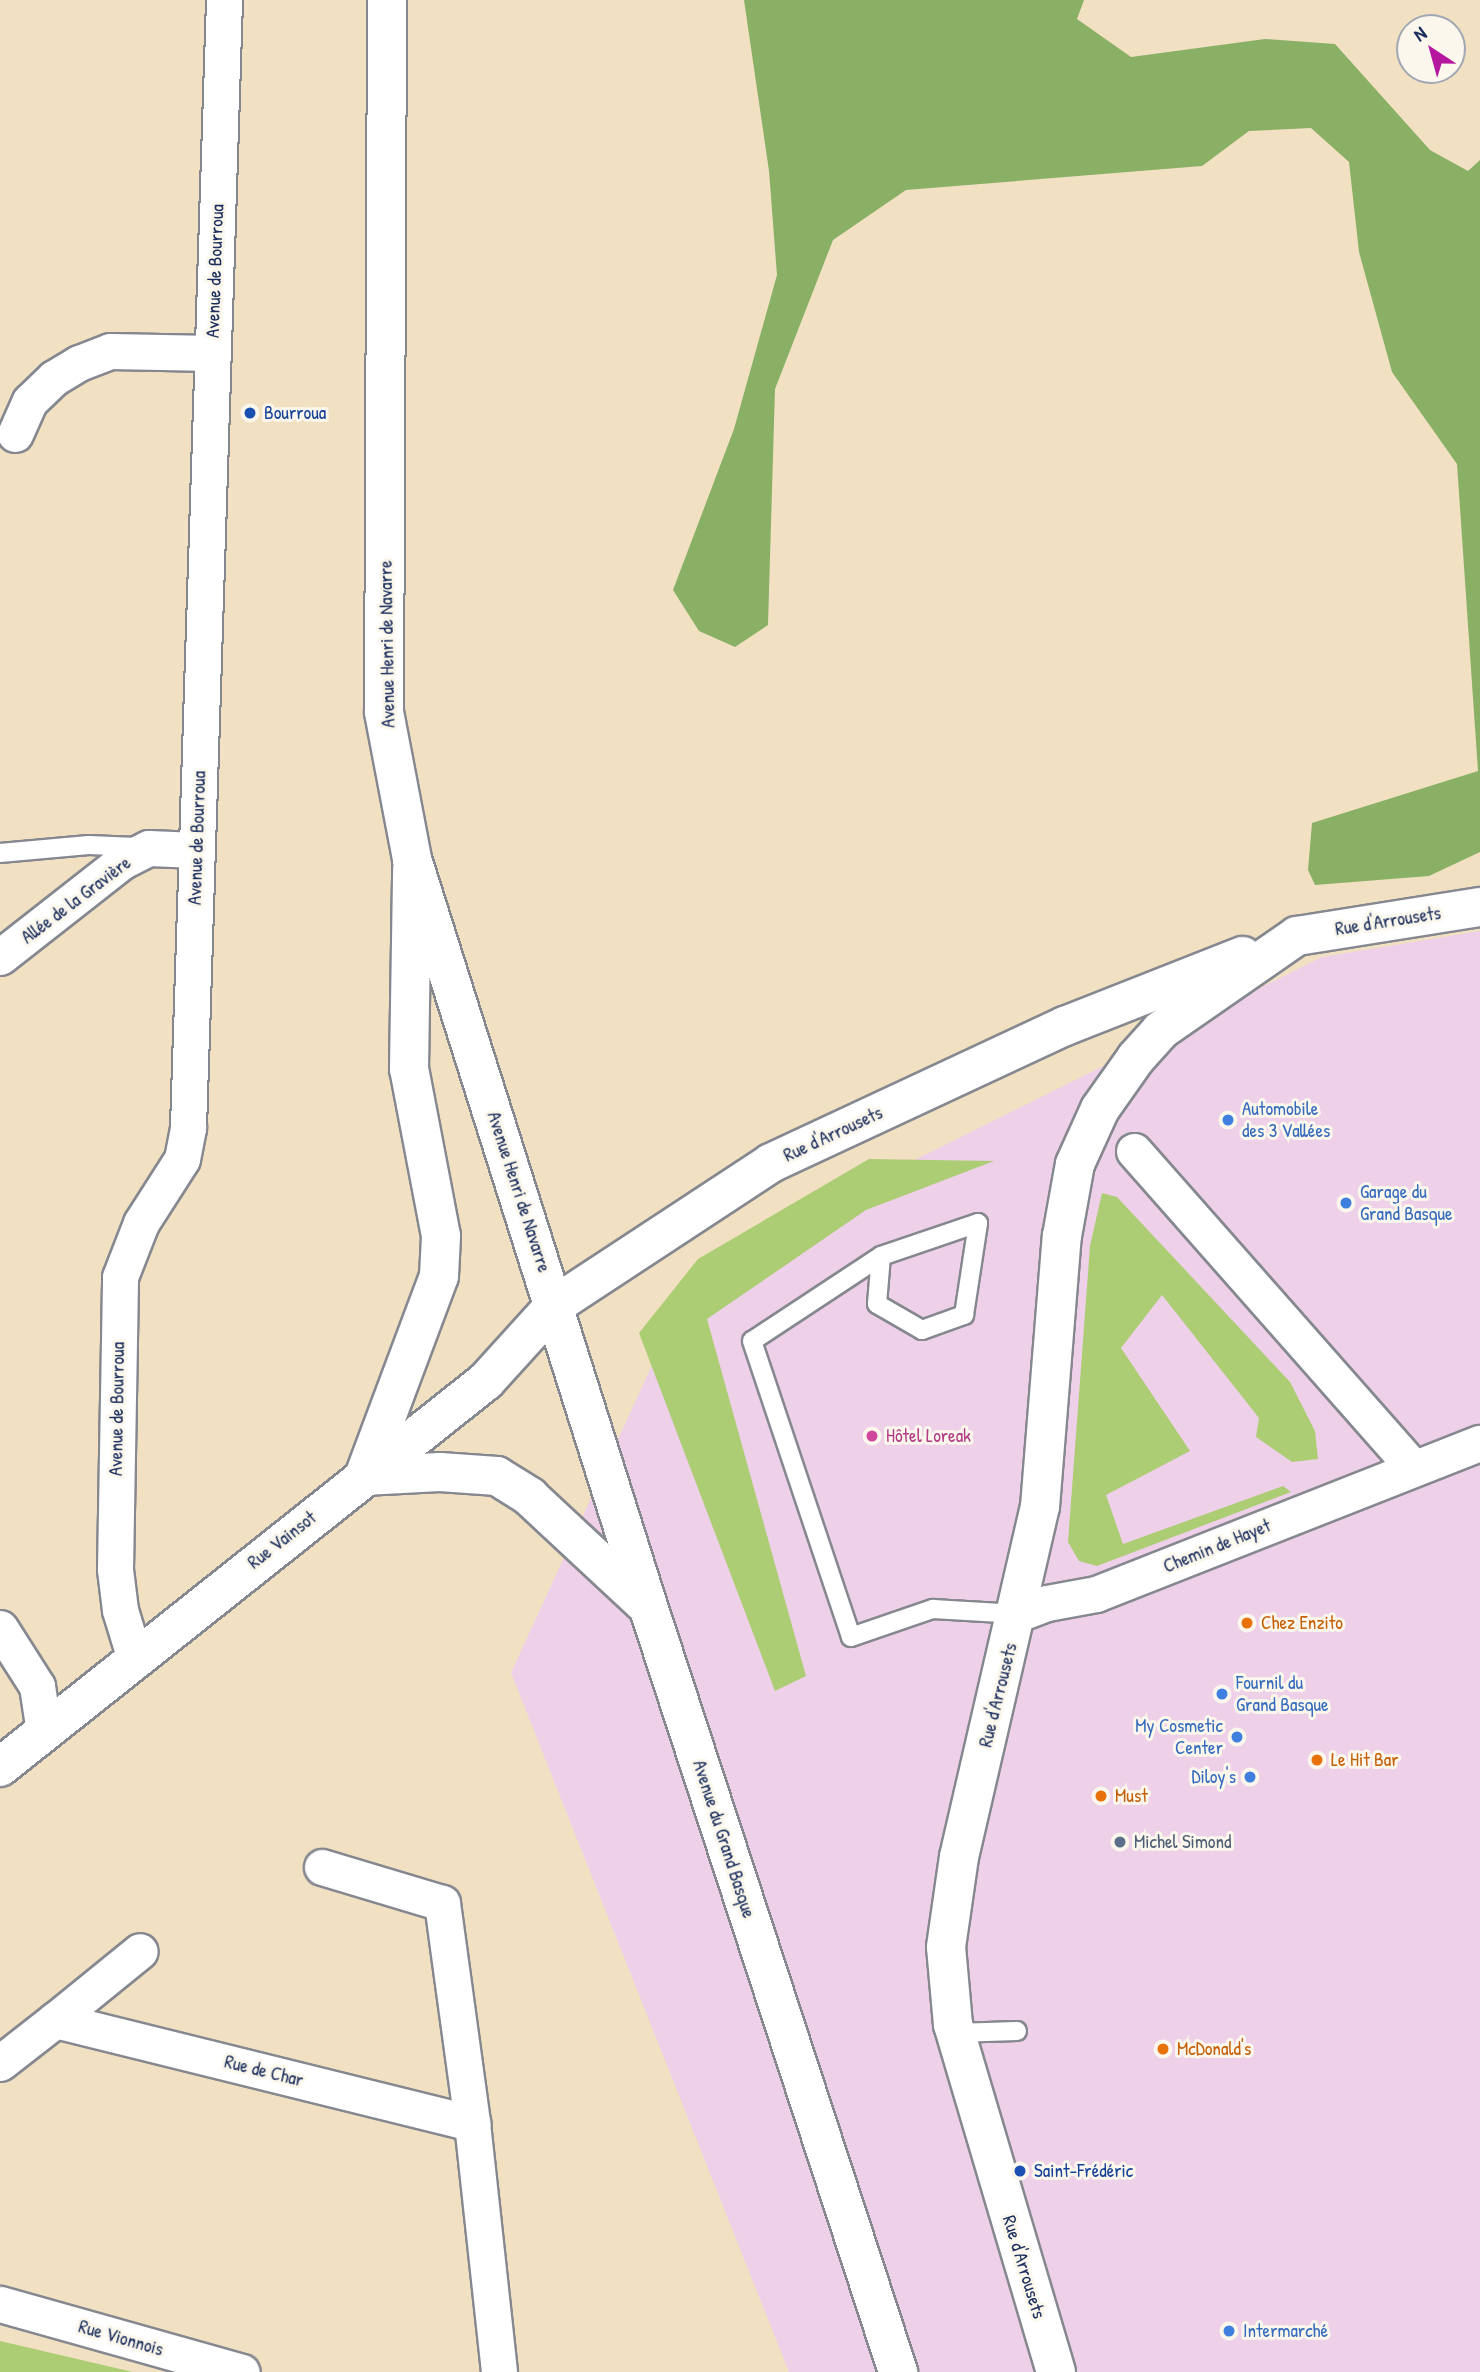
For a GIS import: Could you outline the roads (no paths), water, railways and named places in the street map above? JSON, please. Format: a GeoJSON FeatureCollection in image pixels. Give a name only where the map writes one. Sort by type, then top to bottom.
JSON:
{"type":"FeatureCollection","features":[{"type":"Feature","properties":{"kind":"main road","name":"Avenue Henri de Navarre"},"geometry":{"type":"LineString","coordinates":[[387,0],[384,712],[412,859],[555,1305]]}},
{"type":"Feature","properties":{"kind":"main road"},"geometry":{"type":"LineString","coordinates":[[412,859],[409,1069],[441,1236],[439,1276],[364,1476],[456,1472],[497,1476],[530,1497],[648,1606]]}},
{"type":"Feature","properties":{"kind":"main road","name":"Rue d'Arrousets"},"geometry":{"type":"LineString","coordinates":[[555,1305],[771,1163],[1131,998],[1297,936],[1480,907]]}},
{"type":"Feature","properties":{"kind":"main road","name":"Rue d'Arrousets"},"geometry":{"type":"LineString","coordinates":[[1056,2372],[955,2033],[946,1947],[959,1857],[1018,1614],[1040,1507],[1062,1236],[1075,1164],[1100,1110],[1161,1030],[1297,936]]}},
{"type":"Feature","properties":{"kind":"main road"},"geometry":{"type":"LineString","coordinates":[[1131,998],[1161,1030]]}},
{"type":"Feature","properties":{"kind":"main road","name":"Rue Vainsot"},"geometry":{"type":"LineString","coordinates":[[0,1766],[134,1657],[486,1381],[555,1305]]}},
{"type":"Feature","properties":{"kind":"main road","name":"Avenue du Grand Basque"},"geometry":{"type":"LineString","coordinates":[[555,1305],[648,1606],[898,2372]]}},
{"type":"Feature","properties":{"kind":"street","name":"Avenue de Bourroua"},"geometry":{"type":"LineString","coordinates":[[134,1657],[115,1569],[120,1277],[141,1223],[182,1159],[188,1127],[224,0]]}},
{"type":"Feature","properties":{"kind":"street"},"geometry":{"type":"LineString","coordinates":[[15,434],[30,401],[54,378],[79,363],[110,351],[213,353]]}},
{"type":"Feature","properties":{"kind":"street","name":"Allée de la Gravière"},"geometry":{"type":"LineString","coordinates":[[0,957],[121,862],[149,848],[197,850]]}},
{"type":"Feature","properties":{"kind":"street"},"geometry":{"type":"LineString","coordinates":[[1134,1151],[1413,1467]]}},
{"type":"Feature","properties":{"kind":"street","name":"Chemin de Hayet"},"geometry":{"type":"LineString","coordinates":[[1018,1614],[1046,1603],[1096,1594],[1413,1467],[1480,1443]]}},
{"type":"Feature","properties":{"kind":"street"},"geometry":{"type":"LineString","coordinates":[[0,1628],[37,1686],[44,1732]]}},
{"type":"Feature","properties":{"kind":"street"},"geometry":{"type":"LineString","coordinates":[[322,1867],[442,1903],[472,2123],[499,2372]]}},
{"type":"Feature","properties":{"kind":"street"},"geometry":{"type":"LineString","coordinates":[[0,2063],[140,1951]]}},
{"type":"Feature","properties":{"kind":"street","name":"Rue de Char"},"geometry":{"type":"LineString","coordinates":[[55,2020],[472,2123]]}},
{"type":"Feature","properties":{"kind":"street","name":"Rue Vionnois"},"geometry":{"type":"LineString","coordinates":[[0,2304],[242,2372]]}},
{"type":"Feature","properties":{"kind":"lane"},"geometry":{"type":"LineString","coordinates":[[0,853],[89,845],[149,848]]}},
{"type":"Feature","properties":{"kind":"lane"},"geometry":{"type":"LineString","coordinates":[[881,1256],[877,1304],[922,1330],[964,1315],[978,1223],[881,1256],[752,1341],[851,1637],[933,1609],[1018,1614]]}},
{"type":"Feature","properties":{"kind":"lane"},"geometry":{"type":"LineString","coordinates":[[955,2033],[1017,2031]]}},
{"type":"Feature","properties":{"kind":"place","name":"Bourroua"},"geometry":{"type":"Point","coordinates":[250,413]}},
{"type":"Feature","properties":{"kind":"place","name":"Automobile des 3 Vallées"},"geometry":{"type":"Point","coordinates":[1228,1120]}},
{"type":"Feature","properties":{"kind":"place","name":"Garage du Grand Basque"},"geometry":{"type":"Point","coordinates":[1346,1203]}},
{"type":"Feature","properties":{"kind":"place","name":"Hôtel Loreak"},"geometry":{"type":"Point","coordinates":[872,1436]}},
{"type":"Feature","properties":{"kind":"place","name":"Chez Enzito"},"geometry":{"type":"Point","coordinates":[1247,1623]}},
{"type":"Feature","properties":{"kind":"place","name":"Fournil du Grand Basque"},"geometry":{"type":"Point","coordinates":[1222,1694]}},
{"type":"Feature","properties":{"kind":"place","name":"My Cosmetic Center"},"geometry":{"type":"Point","coordinates":[1237,1737]}},
{"type":"Feature","properties":{"kind":"place","name":"Le Hit Bar"},"geometry":{"type":"Point","coordinates":[1317,1760]}},
{"type":"Feature","properties":{"kind":"place","name":"Diloy's"},"geometry":{"type":"Point","coordinates":[1250,1777]}},
{"type":"Feature","properties":{"kind":"place","name":"Must"},"geometry":{"type":"Point","coordinates":[1101,1796]}},
{"type":"Feature","properties":{"kind":"place","name":"Michel Simond"},"geometry":{"type":"Point","coordinates":[1120,1842]}},
{"type":"Feature","properties":{"kind":"place","name":"McDonald's"},"geometry":{"type":"Point","coordinates":[1163,2049]}},
{"type":"Feature","properties":{"kind":"place","name":"Saint-Frédéric"},"geometry":{"type":"Point","coordinates":[1020,2171]}},
{"type":"Feature","properties":{"kind":"place","name":"Intermarché"},"geometry":{"type":"Point","coordinates":[1229,2331]}}]}
